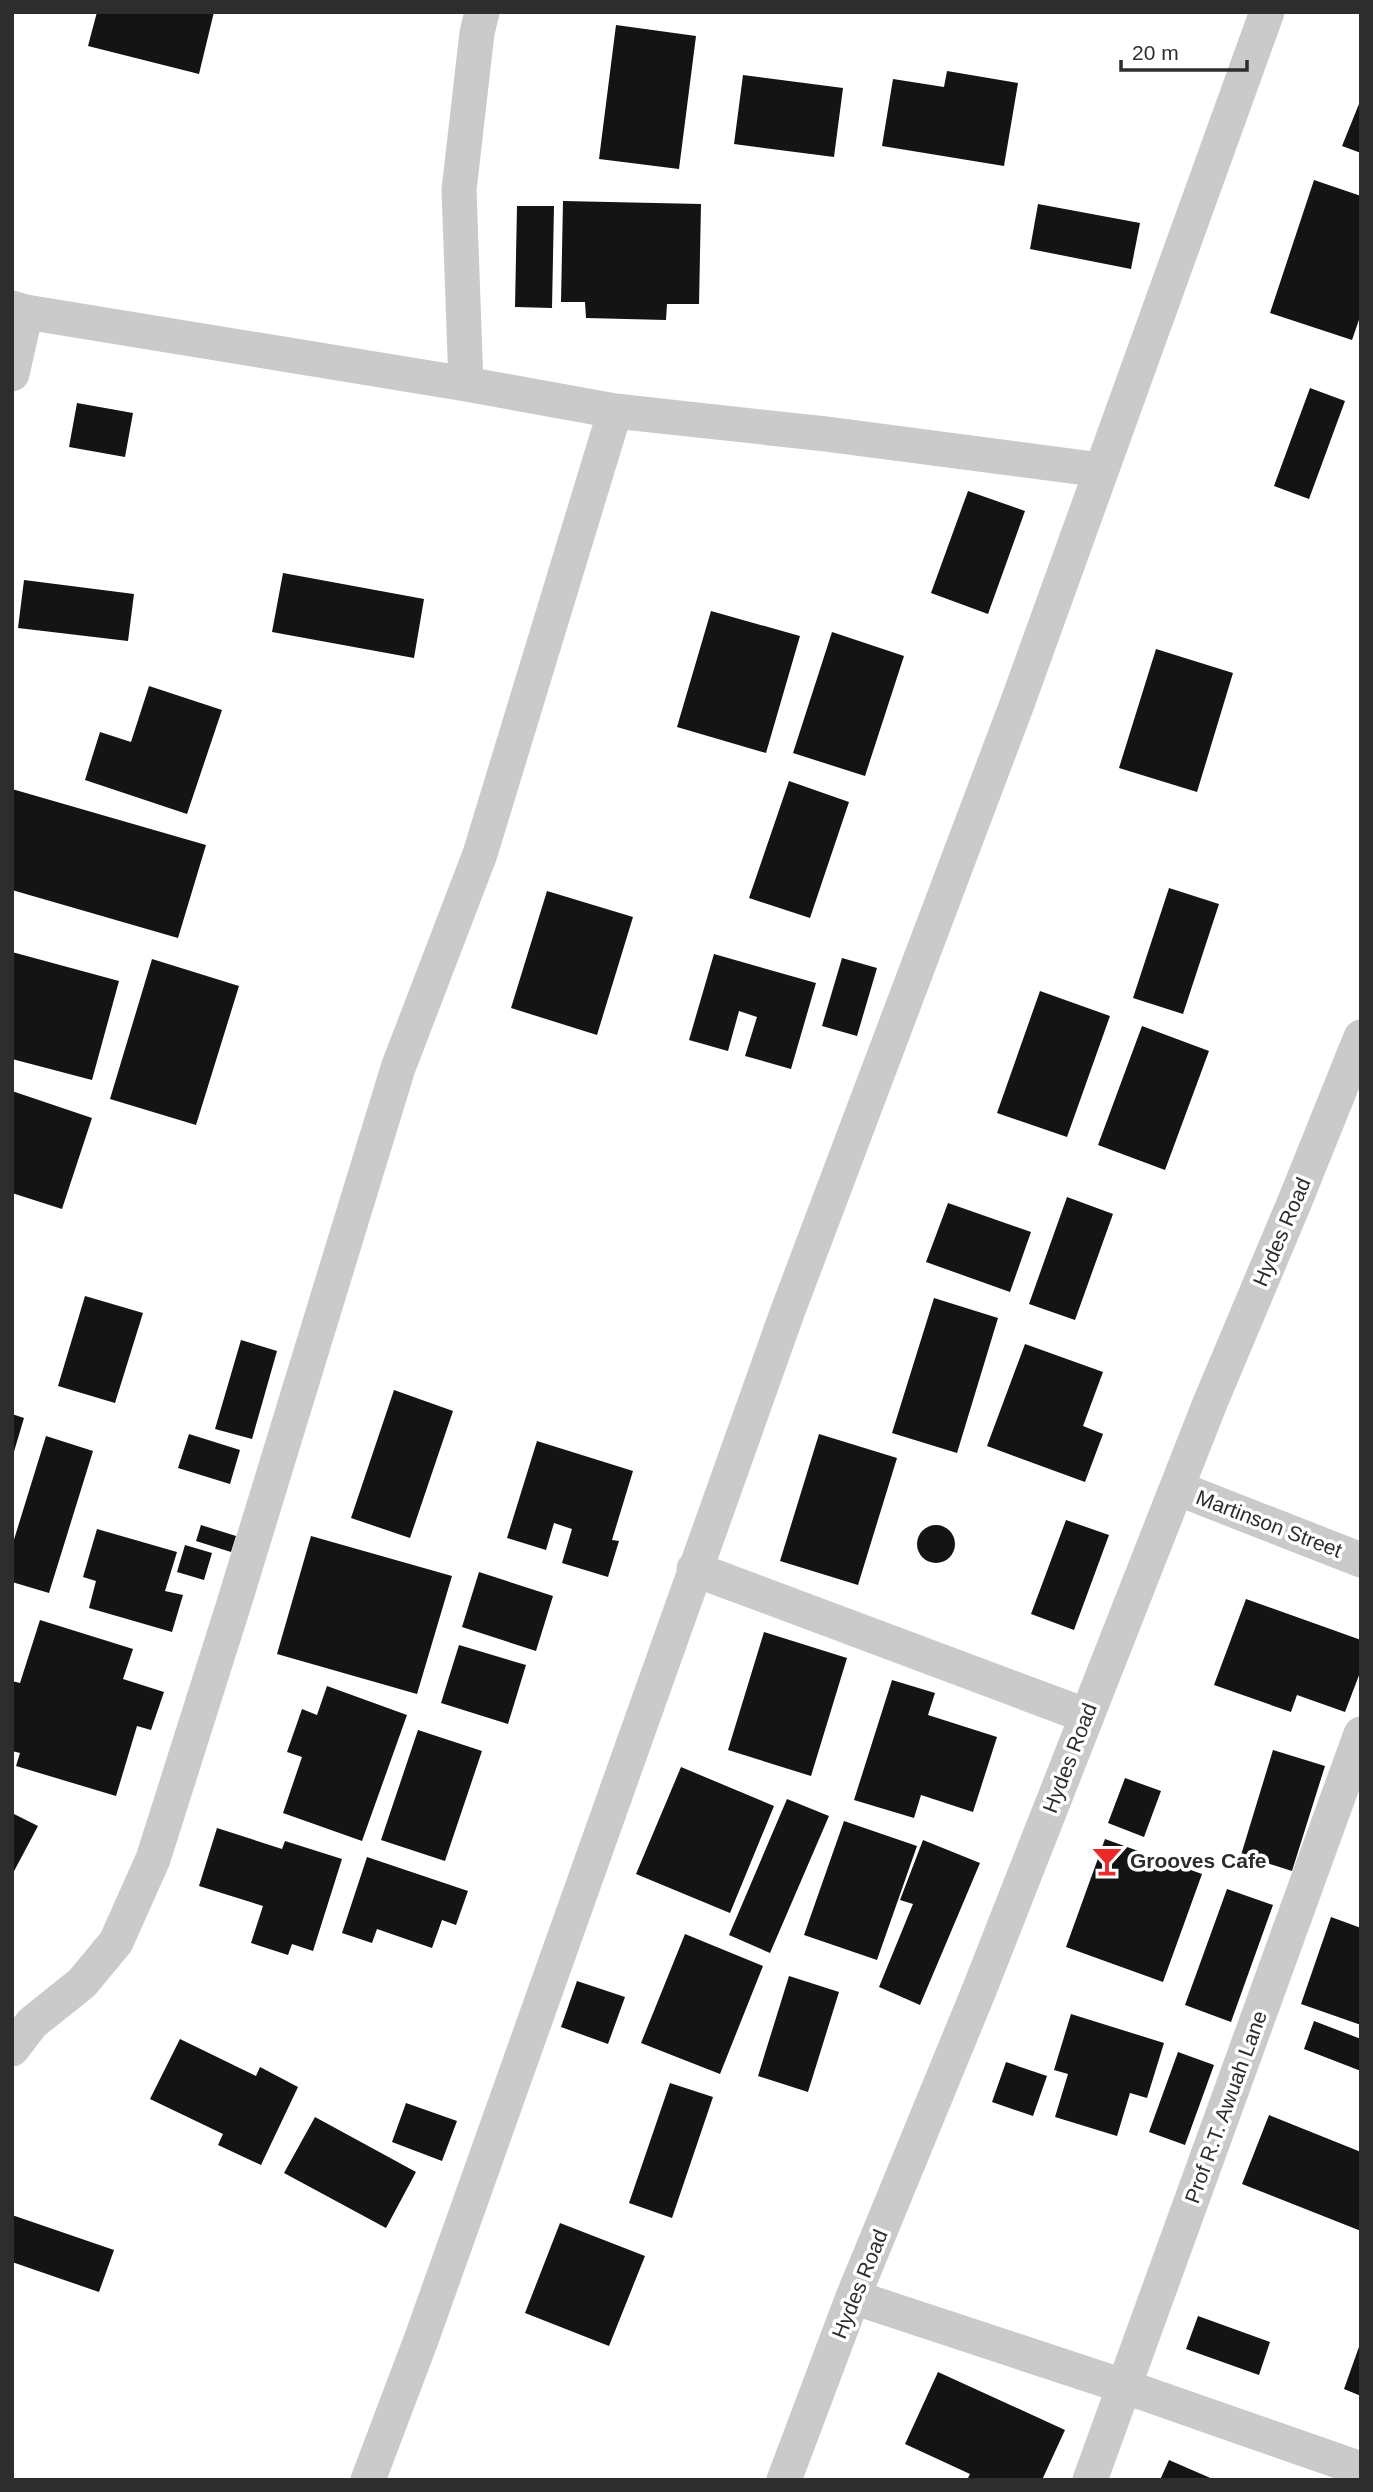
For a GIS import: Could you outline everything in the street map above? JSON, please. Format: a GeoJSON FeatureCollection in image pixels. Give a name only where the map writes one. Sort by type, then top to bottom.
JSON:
{"type":"FeatureCollection","features":[{"type":"Feature","properties":{"kind":"street"},"geometry":{"type":"LineString","coordinates":[[466,384],[458,190],[477,33],[482,12]]}},
{"type":"Feature","properties":{"kind":"street"},"geometry":{"type":"LineString","coordinates":[[368,2480],[421,2340],[787,1312],[1017,704],[1267,12]]}},
{"type":"Feature","properties":{"kind":"street"},"geometry":{"type":"LineString","coordinates":[[12,374],[19,310],[615,411],[826,434],[1101,470]]}},
{"type":"Feature","properties":{"kind":"street"},"geometry":{"type":"LineString","coordinates":[[12,2049],[32,2023],[82,1983],[116,1942],[153,1859],[233,1610],[398,1068],[480,854],[615,411]]}},
{"type":"Feature","properties":{"kind":"street","name":"Hydes Road"},"geometry":{"type":"LineString","coordinates":[[784,2480],[853,2297],[980,1988],[1177,1488],[1361,1037]]}},
{"type":"Feature","properties":{"kind":"street","name":"Martinson Street"},"geometry":{"type":"LineString","coordinates":[[1177,1488],[1361,1560]]}},
{"type":"Feature","properties":{"kind":"street"},"geometry":{"type":"LineString","coordinates":[[694,1569],[1087,1716]]}},
{"type":"Feature","properties":{"kind":"street","name":"Prof R.T. Awuah Lane"},"geometry":{"type":"LineString","coordinates":[[1090,2480],[1361,1734]]}},
{"type":"Feature","properties":{"kind":"street"},"geometry":{"type":"LineString","coordinates":[[853,2297],[1126,2387],[1361,2469]]}},
{"type":"Feature","properties":{"kind":"building"},"geometry":{"type":"Polygon","coordinates":[[[97,12],[214,12],[199,74],[88,46],[97,12]]]}},
{"type":"Feature","properties":{"kind":"building"},"geometry":{"type":"Polygon","coordinates":[[[616,25],[696,36],[679,169],[599,159],[616,25]]]}},
{"type":"Feature","properties":{"kind":"building"},"geometry":{"type":"Polygon","coordinates":[[[947,71],[1018,83],[1004,166],[882,146],[893,79],[944,87],[947,71]]]}},
{"type":"Feature","properties":{"kind":"building"},"geometry":{"type":"Polygon","coordinates":[[[743,75],[843,88],[834,157],[734,144],[743,75]]]}},
{"type":"Feature","properties":{"kind":"building"},"geometry":{"type":"Polygon","coordinates":[[[1361,99],[1361,153],[1342,146],[1361,99]]]}},
{"type":"Feature","properties":{"kind":"building"},"geometry":{"type":"Polygon","coordinates":[[[1314,180],[1361,196],[1361,314],[1352,340],[1270,313],[1314,180]]]}},
{"type":"Feature","properties":{"kind":"building"},"geometry":{"type":"Polygon","coordinates":[[[563,201],[701,204],[699,304],[667,304],[666,320],[586,318],[585,302],[561,302],[563,201]]]}},
{"type":"Feature","properties":{"kind":"building"},"geometry":{"type":"Polygon","coordinates":[[[1038,204],[1140,223],[1131,269],[1030,249],[1038,204]]]}},
{"type":"Feature","properties":{"kind":"building"},"geometry":{"type":"Polygon","coordinates":[[[517,206],[554,206],[552,308],[515,307],[517,206]]]}},
{"type":"Feature","properties":{"kind":"building"},"geometry":{"type":"Polygon","coordinates":[[[1310,388],[1345,401],[1309,499],[1274,486],[1310,388]]]}},
{"type":"Feature","properties":{"kind":"building"},"geometry":{"type":"Polygon","coordinates":[[[77,403],[133,413],[125,457],[69,447],[77,403]]]}},
{"type":"Feature","properties":{"kind":"building"},"geometry":{"type":"Polygon","coordinates":[[[968,491],[1025,511],[988,614],[931,593],[968,491]]]}},
{"type":"Feature","properties":{"kind":"building"},"geometry":{"type":"Polygon","coordinates":[[[283,573],[424,599],[414,658],[272,632],[283,573]]]}},
{"type":"Feature","properties":{"kind":"building"},"geometry":{"type":"Polygon","coordinates":[[[24,580],[134,594],[128,641],[18,628],[24,580]]]}},
{"type":"Feature","properties":{"kind":"building"},"geometry":{"type":"Polygon","coordinates":[[[711,611],[800,636],[766,753],[677,727],[711,611]]]}},
{"type":"Feature","properties":{"kind":"building"},"geometry":{"type":"Polygon","coordinates":[[[832,632],[904,656],[865,776],[793,753],[832,632]]]}},
{"type":"Feature","properties":{"kind":"building"},"geometry":{"type":"Polygon","coordinates":[[[1156,649],[1233,673],[1197,792],[1119,768],[1156,649]]]}},
{"type":"Feature","properties":{"kind":"building"},"geometry":{"type":"Polygon","coordinates":[[[149,686],[222,710],[187,814],[85,780],[100,732],[131,742],[149,686]]]}},
{"type":"Feature","properties":{"kind":"building"},"geometry":{"type":"Polygon","coordinates":[[[789,781],[849,802],[810,918],[749,898],[789,781]]]}},
{"type":"Feature","properties":{"kind":"building"},"geometry":{"type":"Polygon","coordinates":[[[12,789],[206,845],[178,938],[12,890],[12,789]]]}},
{"type":"Feature","properties":{"kind":"building"},"geometry":{"type":"Polygon","coordinates":[[[1169,888],[1219,904],[1183,1014],[1133,998],[1169,888]]]}},
{"type":"Feature","properties":{"kind":"building"},"geometry":{"type":"Polygon","coordinates":[[[547,891],[633,917],[597,1035],[511,1008],[547,891]]]}},
{"type":"Feature","properties":{"kind":"building"},"geometry":{"type":"Polygon","coordinates":[[[12,952],[119,981],[92,1080],[12,1059],[12,952]]]}},
{"type":"Feature","properties":{"kind":"building"},"geometry":{"type":"Polygon","coordinates":[[[714,954],[816,983],[791,1069],[745,1056],[757,1017],[739,1011],[728,1051],[689,1040],[714,954]]]}},
{"type":"Feature","properties":{"kind":"building"},"geometry":{"type":"Polygon","coordinates":[[[842,958],[877,968],[857,1036],[822,1026],[842,958]]]}},
{"type":"Feature","properties":{"kind":"building"},"geometry":{"type":"Polygon","coordinates":[[[152,959],[239,986],[196,1125],[110,1099],[152,959]]]}},
{"type":"Feature","properties":{"kind":"building"},"geometry":{"type":"Polygon","coordinates":[[[1040,991],[1110,1016],[1067,1137],[997,1113],[1040,991]]]}},
{"type":"Feature","properties":{"kind":"building"},"geometry":{"type":"Polygon","coordinates":[[[1142,1026],[1209,1051],[1165,1170],[1098,1145],[1142,1026]]]}},
{"type":"Feature","properties":{"kind":"building"},"geometry":{"type":"Polygon","coordinates":[[[12,1091],[92,1118],[62,1209],[12,1193],[12,1091]]]}},
{"type":"Feature","properties":{"kind":"building"},"geometry":{"type":"Polygon","coordinates":[[[1067,1197],[1113,1214],[1075,1320],[1029,1304],[1067,1197]]]}},
{"type":"Feature","properties":{"kind":"building"},"geometry":{"type":"Polygon","coordinates":[[[948,1203],[1031,1232],[1010,1292],[926,1262],[948,1203]]]}},
{"type":"Feature","properties":{"kind":"building"},"geometry":{"type":"Polygon","coordinates":[[[85,1296],[143,1313],[115,1403],[58,1386],[85,1296]]]}},
{"type":"Feature","properties":{"kind":"building"},"geometry":{"type":"Polygon","coordinates":[[[934,1298],[998,1318],[957,1453],[892,1433],[934,1298]]]}},
{"type":"Feature","properties":{"kind":"building"},"geometry":{"type":"Polygon","coordinates":[[[241,1340],[277,1351],[252,1439],[215,1429],[241,1340]]]}},
{"type":"Feature","properties":{"kind":"building"},"geometry":{"type":"Polygon","coordinates":[[[1025,1344],[1103,1372],[1083,1426],[1103,1434],[1085,1482],[987,1446],[1025,1344]]]}},
{"type":"Feature","properties":{"kind":"building"},"geometry":{"type":"Polygon","coordinates":[[[394,1390],[453,1411],[410,1538],[351,1518],[394,1390]]]}},
{"type":"Feature","properties":{"kind":"building"},"geometry":{"type":"Polygon","coordinates":[[[12,1414],[24,1418],[13,1455],[12,1454],[12,1414]]]}},
{"type":"Feature","properties":{"kind":"building"},"geometry":{"type":"Polygon","coordinates":[[[189,1434],[240,1450],[230,1484],[178,1468],[189,1434]]]}},
{"type":"Feature","properties":{"kind":"building"},"geometry":{"type":"Polygon","coordinates":[[[819,1434],[897,1458],[858,1585],[780,1561],[819,1434]]]}},
{"type":"Feature","properties":{"kind":"building"},"geometry":{"type":"Polygon","coordinates":[[[46,1436],[93,1451],[49,1593],[12,1582],[12,1546],[46,1436]]]}},
{"type":"Feature","properties":{"kind":"building"},"geometry":{"type":"Polygon","coordinates":[[[537,1441],[633,1471],[612,1540],[619,1541],[608,1577],[562,1563],[572,1529],[554,1523],[546,1550],[507,1538],[537,1441]]]}},
{"type":"Feature","properties":{"kind":"building"},"geometry":{"type":"Polygon","coordinates":[[[1066,1520],[1109,1535],[1074,1630],[1031,1614],[1066,1520]]]}},
{"type":"Feature","properties":{"kind":"building"},"geometry":{"type":"Polygon","coordinates":[[[201,1525],[236,1536],[231,1552],[196,1541],[201,1525]]]}},
{"type":"Feature","properties":{"kind":"building"},"geometry":{"type":"Polygon","coordinates":[[[936,1525],[949,1531],[955,1544],[949,1557],[936,1563],[923,1557],[917,1544],[923,1531],[936,1525]]]}},
{"type":"Feature","properties":{"kind":"building"},"geometry":{"type":"Polygon","coordinates":[[[97,1529],[177,1552],[165,1591],[183,1595],[172,1632],[89,1608],[96,1581],[83,1577],[97,1529]]]}},
{"type":"Feature","properties":{"kind":"building"},"geometry":{"type":"Polygon","coordinates":[[[311,1536],[452,1576],[417,1694],[277,1654],[311,1536]]]}},
{"type":"Feature","properties":{"kind":"building"},"geometry":{"type":"Polygon","coordinates":[[[185,1545],[212,1553],[204,1580],[177,1572],[185,1545]]]}},
{"type":"Feature","properties":{"kind":"building"},"geometry":{"type":"Polygon","coordinates":[[[479,1572],[553,1596],[536,1651],[462,1627],[479,1572]]]}},
{"type":"Feature","properties":{"kind":"building"},"geometry":{"type":"Polygon","coordinates":[[[1246,1599],[1361,1640],[1361,1670],[1345,1712],[1297,1695],[1291,1712],[1214,1685],[1246,1599]]]}},
{"type":"Feature","properties":{"kind":"building"},"geometry":{"type":"Polygon","coordinates":[[[40,1620],[133,1649],[123,1679],[164,1692],[151,1730],[137,1726],[116,1796],[16,1766],[20,1753],[12,1751],[12,1681],[20,1683],[40,1620]]]}},
{"type":"Feature","properties":{"kind":"building"},"geometry":{"type":"Polygon","coordinates":[[[764,1632],[847,1658],[811,1776],[728,1750],[764,1632]]]}},
{"type":"Feature","properties":{"kind":"building"},"geometry":{"type":"Polygon","coordinates":[[[459,1645],[526,1665],[508,1724],[441,1703],[459,1645]]]}},
{"type":"Feature","properties":{"kind":"building"},"geometry":{"type":"Polygon","coordinates":[[[892,1680],[935,1693],[928,1715],[997,1737],[973,1812],[921,1795],[914,1818],[854,1800],[892,1680]]]}},
{"type":"Feature","properties":{"kind":"building"},"geometry":{"type":"Polygon","coordinates":[[[327,1686],[407,1715],[362,1841],[283,1813],[302,1757],[287,1752],[302,1709],[317,1715],[327,1686]]]}},
{"type":"Feature","properties":{"kind":"building"},"geometry":{"type":"Polygon","coordinates":[[[418,1730],[482,1751],[445,1861],[381,1840],[418,1730]]]}},
{"type":"Feature","properties":{"kind":"building"},"geometry":{"type":"Polygon","coordinates":[[[1273,1750],[1325,1766],[1292,1871],[1241,1855],[1273,1750]]]}},
{"type":"Feature","properties":{"kind":"building"},"geometry":{"type":"Polygon","coordinates":[[[681,1767],[774,1806],[730,1913],[636,1874],[681,1767]]]}},
{"type":"Feature","properties":{"kind":"building"},"geometry":{"type":"Polygon","coordinates":[[[1125,1778],[1161,1791],[1144,1837],[1108,1823],[1125,1778]]]}},
{"type":"Feature","properties":{"kind":"building"},"geometry":{"type":"Polygon","coordinates":[[[787,1799],[829,1816],[770,1953],[729,1935],[787,1799]]]}},
{"type":"Feature","properties":{"kind":"building"},"geometry":{"type":"Polygon","coordinates":[[[12,1813],[38,1826],[12,1875],[12,1813]]]}},
{"type":"Feature","properties":{"kind":"building"},"geometry":{"type":"Polygon","coordinates":[[[844,1821],[917,1846],[877,1960],[804,1935],[844,1821]]]}},
{"type":"Feature","properties":{"kind":"building"},"geometry":{"type":"Polygon","coordinates":[[[217,1828],[282,1849],[285,1841],[342,1859],[313,1951],[292,1944],[288,1955],[251,1943],[263,1906],[199,1886],[217,1828]]]}},
{"type":"Feature","properties":{"kind":"building"},"geometry":{"type":"Polygon","coordinates":[[[1105,1839],[1202,1874],[1163,1982],[1066,1947],[1105,1839]]]}},
{"type":"Feature","properties":{"kind":"building"},"geometry":{"type":"Polygon","coordinates":[[[923,1840],[980,1863],[920,2005],[879,1987],[913,1904],[900,1900],[923,1840]]]}},
{"type":"Feature","properties":{"kind":"building"},"geometry":{"type":"Polygon","coordinates":[[[367,1857],[468,1891],[456,1925],[442,1920],[432,1948],[377,1929],[372,1943],[342,1933],[367,1857]]]}},
{"type":"Feature","properties":{"kind":"building"},"geometry":{"type":"Polygon","coordinates":[[[1227,1889],[1273,1905],[1231,2022],[1185,2005],[1227,1889]]]}},
{"type":"Feature","properties":{"kind":"building"},"geometry":{"type":"Polygon","coordinates":[[[1331,1917],[1361,1928],[1361,2025],[1301,2004],[1331,1917]]]}},
{"type":"Feature","properties":{"kind":"building"},"geometry":{"type":"Polygon","coordinates":[[[685,1934],[763,1966],[720,2074],[641,2043],[685,1934]]]}},
{"type":"Feature","properties":{"kind":"building"},"geometry":{"type":"Polygon","coordinates":[[[789,1976],[839,1992],[808,2092],[758,2076],[789,1976]]]}},
{"type":"Feature","properties":{"kind":"building"},"geometry":{"type":"Polygon","coordinates":[[[577,1981],[625,1997],[608,2044],[561,2027],[577,1981]]]}},
{"type":"Feature","properties":{"kind":"building"},"geometry":{"type":"Polygon","coordinates":[[[1071,2014],[1164,2043],[1147,2098],[1130,2093],[1117,2136],[1055,2117],[1068,2074],[1054,2070],[1071,2014]]]}},
{"type":"Feature","properties":{"kind":"building"},"geometry":{"type":"Polygon","coordinates":[[[1314,2021],[1361,2039],[1361,2071],[1304,2049],[1314,2021]]]}},
{"type":"Feature","properties":{"kind":"building"},"geometry":{"type":"Polygon","coordinates":[[[180,2039],[256,2076],[260,2067],[298,2087],[261,2165],[218,2145],[223,2134],[150,2099],[180,2039]]]}},
{"type":"Feature","properties":{"kind":"building"},"geometry":{"type":"Polygon","coordinates":[[[1178,2052],[1214,2065],[1185,2145],[1149,2132],[1178,2052]]]}},
{"type":"Feature","properties":{"kind":"building"},"geometry":{"type":"Polygon","coordinates":[[[1006,2062],[1047,2076],[1033,2116],[992,2102],[1006,2062]]]}},
{"type":"Feature","properties":{"kind":"building"},"geometry":{"type":"Polygon","coordinates":[[[670,2083],[713,2097],[672,2218],[629,2203],[670,2083]]]}},
{"type":"Feature","properties":{"kind":"building"},"geometry":{"type":"Polygon","coordinates":[[[406,2103],[457,2121],[442,2161],[392,2142],[406,2103]]]}},
{"type":"Feature","properties":{"kind":"building"},"geometry":{"type":"Polygon","coordinates":[[[1269,2115],[1361,2152],[1361,2231],[1242,2184],[1269,2115]]]}},
{"type":"Feature","properties":{"kind":"building"},"geometry":{"type":"Polygon","coordinates":[[[315,2117],[416,2172],[386,2228],[284,2173],[315,2117]]]}},
{"type":"Feature","properties":{"kind":"building"},"geometry":{"type":"Polygon","coordinates":[[[12,2215],[114,2250],[99,2292],[12,2262],[12,2215]]]}},
{"type":"Feature","properties":{"kind":"building"},"geometry":{"type":"Polygon","coordinates":[[[560,2223],[645,2256],[609,2346],[525,2313],[560,2223]]]}},
{"type":"Feature","properties":{"kind":"building"},"geometry":{"type":"Polygon","coordinates":[[[1198,2316],[1270,2342],[1259,2375],[1186,2349],[1198,2316]]]}},
{"type":"Feature","properties":{"kind":"building"},"geometry":{"type":"Polygon","coordinates":[[[1361,2344],[1361,2396],[1344,2389],[1361,2344]]]}},
{"type":"Feature","properties":{"kind":"building"},"geometry":{"type":"Polygon","coordinates":[[[938,2372],[1065,2430],[1042,2480],[967,2480],[970,2474],[905,2444],[938,2372]]]}},
{"type":"Feature","properties":{"kind":"building"},"geometry":{"type":"Polygon","coordinates":[[[1169,2460],[1215,2480],[1160,2480],[1169,2460]]]}},
{"type":"Feature","properties":{"kind":"place","name":"Grooves Cafe"},"geometry":{"type":"Point","coordinates":[1107,1861]}}]}
